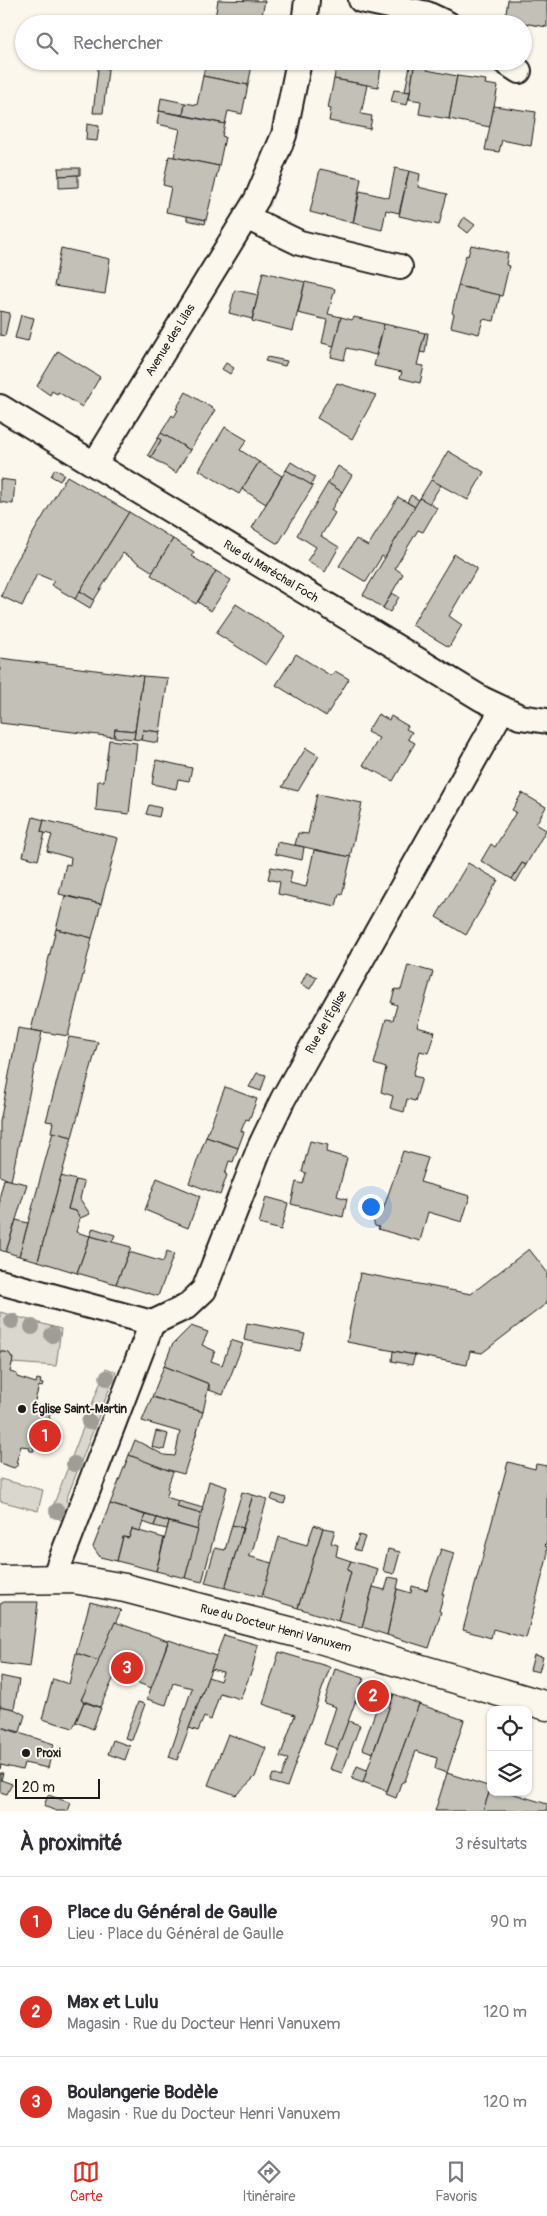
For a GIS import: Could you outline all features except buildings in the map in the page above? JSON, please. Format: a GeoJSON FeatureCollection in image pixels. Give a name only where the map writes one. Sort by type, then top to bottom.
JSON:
{"type":"FeatureCollection","features":[{"type":"Feature","properties":{"kind":"street"},"geometry":{"type":"LineString","coordinates":[[305,15],[307,0]]}},
{"type":"Feature","properties":{"kind":"street"},"geometry":{"type":"LineString","coordinates":[[362,0],[429,15]]}},
{"type":"Feature","properties":{"kind":"street","name":"Avenue des Lilas"},"geometry":{"type":"LineString","coordinates":[[94,463],[246,218],[266,180],[284,135],[297,70]]}},
{"type":"Feature","properties":{"kind":"street"},"geometry":{"type":"LineString","coordinates":[[246,218],[300,243],[400,268]]}},
{"type":"Feature","properties":{"kind":"street","name":"Rue du Maréchal Foch"},"geometry":{"type":"LineString","coordinates":[[0,407],[502,710],[520,717],[547,721]]}},
{"type":"Feature","properties":{"kind":"street","name":"Rue de l'Église"},"geometry":{"type":"LineString","coordinates":[[152,1323],[186,1307],[204,1290],[260,1147],[287,1091],[502,710]]}},
{"type":"Feature","properties":{"kind":"street"},"geometry":{"type":"LineString","coordinates":[[0,1282],[152,1323],[54,1578]]}},
{"type":"Feature","properties":{"kind":"street","name":"Rue du Docteur Henri Vanuxem"},"geometry":{"type":"LineString","coordinates":[[0,1580],[54,1578],[104,1584],[161,1597],[316,1638],[547,1706]]}},
{"type":"Feature","properties":{"kind":"shaded area"},"geometry":{"type":"Polygon","coordinates":[[[0,1312],[61,1329],[56,1366],[12,1363],[13,1359],[9,1353],[0,1351],[0,1312]]]}},
{"type":"Feature","properties":{"kind":"shaded area"},"geometry":{"type":"Polygon","coordinates":[[[106,1368],[116,1372],[66,1500],[71,1509],[65,1522],[50,1514],[106,1368]]]}},
{"type":"Feature","properties":{"kind":"shaded area"},"geometry":{"type":"Polygon","coordinates":[[[0,1479],[43,1490],[38,1511],[0,1501],[0,1479]]]}},
{"type":"Feature","properties":{"kind":"place","name":"Église Saint-Martin"},"geometry":{"type":"Point","coordinates":[22,1409]}},
{"type":"Feature","properties":{"kind":"place","name":"Place du Général de Gaulle"},"geometry":{"type":"Point","coordinates":[45,1436]}},
{"type":"Feature","properties":{"kind":"place","name":"Boulangerie Bodèle"},"geometry":{"type":"Point","coordinates":[127,1668]}},
{"type":"Feature","properties":{"kind":"place","name":"Max et Lulu"},"geometry":{"type":"Point","coordinates":[373,1696]}},
{"type":"Feature","properties":{"kind":"place","name":"Proxi"},"geometry":{"type":"Point","coordinates":[26,1753]}}]}
